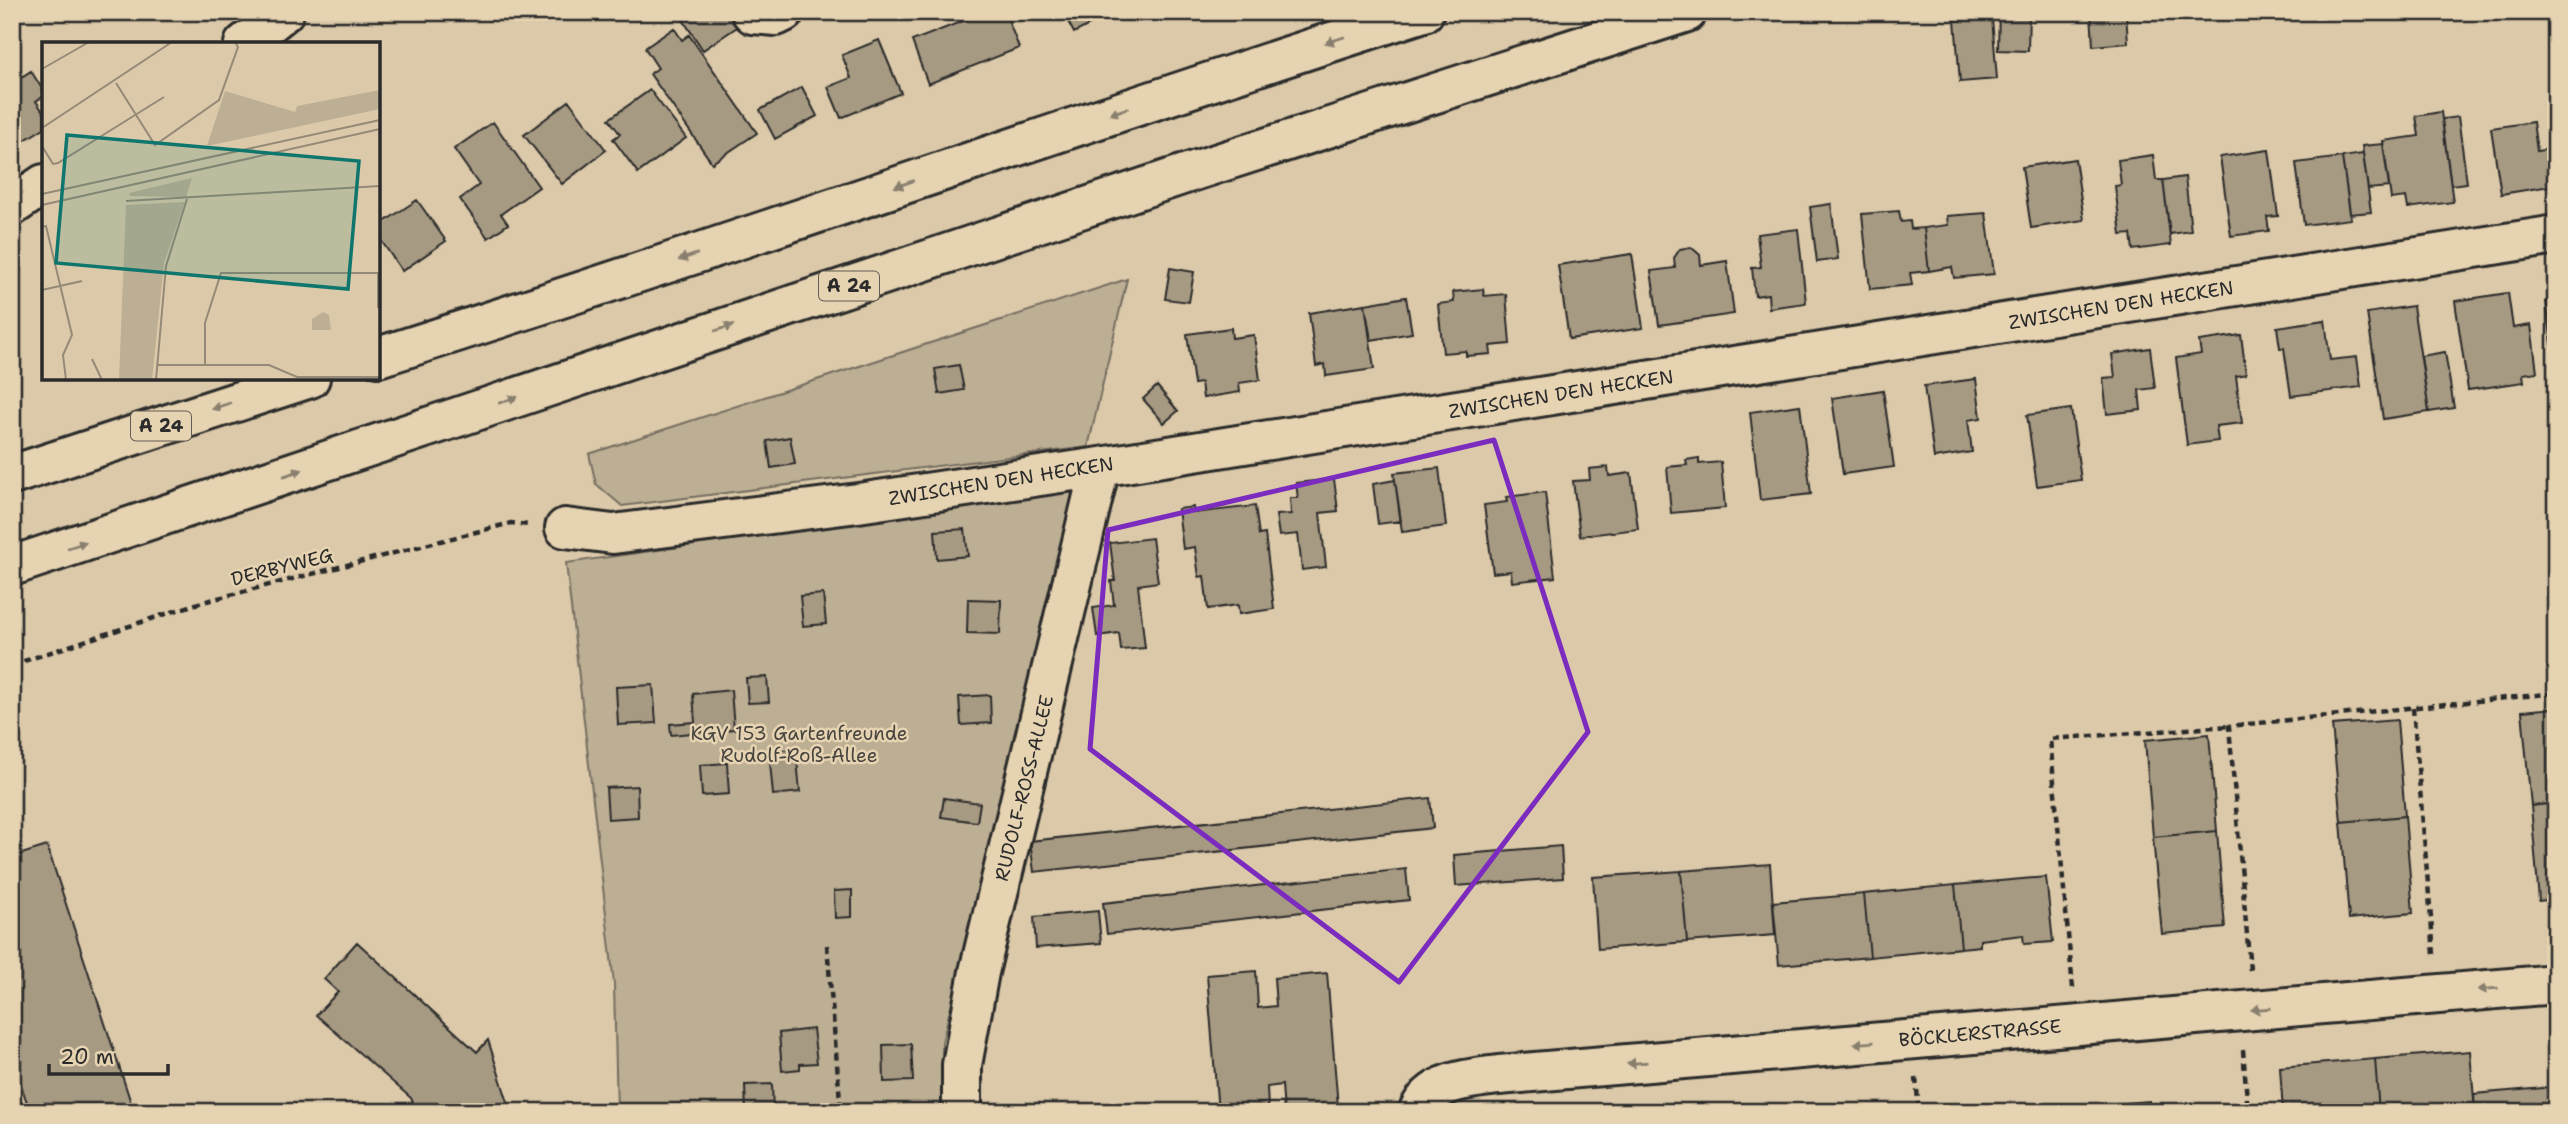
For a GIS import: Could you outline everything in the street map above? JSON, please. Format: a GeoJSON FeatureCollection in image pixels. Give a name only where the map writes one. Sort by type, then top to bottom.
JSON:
{"type":"FeatureCollection","features":[{"type":"Feature","properties":{"kind":"main road"},"geometry":{"type":"LineString","coordinates":[[246,42],[284,12]]}},
{"type":"Feature","properties":{"kind":"main road"},"geometry":{"type":"LineString","coordinates":[[751,12],[776,16],[784,12]]}},
{"type":"Feature","properties":{"kind":"main road"},"geometry":{"type":"LineString","coordinates":[[380,356],[584,292],[1169,93],[1424,12]]}},
{"type":"Feature","properties":{"kind":"main road","name":"A 24"},"geometry":{"type":"LineString","coordinates":[[12,566],[1158,183],[1687,12]]}},
{"type":"Feature","properties":{"kind":"main road"},"geometry":{"type":"LineString","coordinates":[[12,206],[42,185]]}},
{"type":"Feature","properties":{"kind":"main road","name":"ZWISCHEN DEN HECKEN"},"geometry":{"type":"LineString","coordinates":[[565,528],[612,534],[858,503],[1100,467],[2556,235]]}},
{"type":"Feature","properties":{"kind":"main road","name":"A 24"},"geometry":{"type":"LineString","coordinates":[[12,475],[304,380]]}},
{"type":"Feature","properties":{"kind":"main road","name":"RUDOLF-ROSS-ALLEE"},"geometry":{"type":"LineString","coordinates":[[962,1112],[962,1065],[979,972],[1100,467]]}},
{"type":"Feature","properties":{"kind":"main road","name":"BÖCKLERSTRASSE"},"geometry":{"type":"LineString","coordinates":[[1418,1112],[1422,1102],[1448,1083],[1499,1075],[2556,984]]}},
{"type":"Feature","properties":{"kind":"path","name":"DERBYWEG"},"geometry":{"type":"LineString","coordinates":[[12,666],[199,603],[510,523],[565,528]]}},
{"type":"Feature","properties":{"kind":"path"},"geometry":{"type":"LineString","coordinates":[[2076,1024],[2050,739],[2229,726],[2556,693]]}},
{"type":"Feature","properties":{"kind":"path"},"geometry":{"type":"LineString","coordinates":[[2413,708],[2437,993]]}},
{"type":"Feature","properties":{"kind":"path"},"geometry":{"type":"LineString","coordinates":[[2229,726],[2246,1010],[2248,1112]]}},
{"type":"Feature","properties":{"kind":"path"},"geometry":{"type":"LineString","coordinates":[[827,945],[841,1112]]}},
{"type":"Feature","properties":{"kind":"highlighted area"},"geometry":{"type":"Polygon","coordinates":[[[1494,440],[1588,732],[1399,982],[1090,749],[1108,530],[1494,440]]]}},
{"type":"Feature","properties":{"kind":"green space"},"geometry":{"type":"Polygon","coordinates":[[[1127,279],[1088,447],[622,506],[596,484],[589,454],[1127,279]]]}},
{"type":"Feature","properties":{"kind":"green space","name":"KGV 153 Gartenfreunde Rudolf-Roß-Allee"},"geometry":{"type":"Polygon","coordinates":[[[1078,491],[942,1042],[942,1112],[617,1112],[614,984],[566,563],[1078,491]]]}},
{"type":"Feature","properties":{"kind":"building"},"geometry":{"type":"Polygon","coordinates":[[[669,12],[736,12],[743,23],[703,50],[679,14],[673,18],[669,12]]]}},
{"type":"Feature","properties":{"kind":"building"},"geometry":{"type":"Polygon","coordinates":[[[986,12],[1005,12],[1019,48],[928,84],[912,41],[986,12]]]}},
{"type":"Feature","properties":{"kind":"building"},"geometry":{"type":"Polygon","coordinates":[[[1063,12],[1105,12],[1107,16],[1074,33],[1063,12]]]}},
{"type":"Feature","properties":{"kind":"building"},"geometry":{"type":"Polygon","coordinates":[[[1999,12],[2029,12],[2028,51],[1998,50],[1999,12]]]}},
{"type":"Feature","properties":{"kind":"building"},"geometry":{"type":"Polygon","coordinates":[[[2091,12],[2126,12],[2128,43],[2093,46],[2091,12]]]}},
{"type":"Feature","properties":{"kind":"building"},"geometry":{"type":"Polygon","coordinates":[[[1992,18],[1997,79],[1960,82],[1955,20],[1992,18]]]}},
{"type":"Feature","properties":{"kind":"building"},"geometry":{"type":"Polygon","coordinates":[[[674,28],[682,40],[689,35],[757,133],[712,163],[650,74],[658,68],[645,48],[674,28]]]}},
{"type":"Feature","properties":{"kind":"building"},"geometry":{"type":"Polygon","coordinates":[[[879,40],[901,93],[841,118],[828,87],[851,78],[842,55],[879,40]]]}},
{"type":"Feature","properties":{"kind":"building"},"geometry":{"type":"Polygon","coordinates":[[[31,71],[42,89],[42,97],[36,101],[42,110],[42,129],[12,148],[12,83],[31,71]]]}},
{"type":"Feature","properties":{"kind":"building"},"geometry":{"type":"Polygon","coordinates":[[[802,87],[817,116],[775,139],[760,110],[802,87]]]}},
{"type":"Feature","properties":{"kind":"building"},"geometry":{"type":"Polygon","coordinates":[[[650,90],[686,138],[638,173],[613,139],[620,134],[609,119],[650,90]]]}},
{"type":"Feature","properties":{"kind":"building"},"geometry":{"type":"Polygon","coordinates":[[[569,101],[606,150],[562,184],[524,135],[569,101]]]}},
{"type":"Feature","properties":{"kind":"building"},"geometry":{"type":"Polygon","coordinates":[[[2441,112],[2453,202],[2408,208],[2406,197],[2391,199],[2383,141],[2419,136],[2416,116],[2441,112]]]}},
{"type":"Feature","properties":{"kind":"building"},"geometry":{"type":"Polygon","coordinates":[[[2458,117],[2467,183],[2451,185],[2442,119],[2458,117]]]}},
{"type":"Feature","properties":{"kind":"building"},"geometry":{"type":"Polygon","coordinates":[[[493,122],[539,187],[501,214],[508,224],[488,238],[460,199],[479,185],[454,149],[493,122]]]}},
{"type":"Feature","properties":{"kind":"building"},"geometry":{"type":"Polygon","coordinates":[[[2533,122],[2537,151],[2556,148],[2556,185],[2501,194],[2491,128],[2533,122]]]}},
{"type":"Feature","properties":{"kind":"building"},"geometry":{"type":"Polygon","coordinates":[[[2383,144],[2389,187],[2368,189],[2362,146],[2383,144]]]}},
{"type":"Feature","properties":{"kind":"building"},"geometry":{"type":"Polygon","coordinates":[[[2269,150],[2278,216],[2267,217],[2269,231],[2231,236],[2220,157],[2269,150]]]}},
{"type":"Feature","properties":{"kind":"building"},"geometry":{"type":"Polygon","coordinates":[[[2363,154],[2371,212],[2350,214],[2342,157],[2363,154]]]}},
{"type":"Feature","properties":{"kind":"building"},"geometry":{"type":"Polygon","coordinates":[[[2153,155],[2156,180],[2163,180],[2171,245],[2133,250],[2131,234],[2121,235],[2115,186],[2121,185],[2118,160],[2153,155]]]}},
{"type":"Feature","properties":{"kind":"building"},"geometry":{"type":"Polygon","coordinates":[[[2342,157],[2351,219],[2304,225],[2296,163],[2342,157]]]}},
{"type":"Feature","properties":{"kind":"building"},"geometry":{"type":"Polygon","coordinates":[[[2075,159],[2084,220],[2031,228],[2022,167],[2075,159]]]}},
{"type":"Feature","properties":{"kind":"building"},"geometry":{"type":"Polygon","coordinates":[[[2185,177],[2191,231],[2170,234],[2163,180],[2185,177]]]}},
{"type":"Feature","properties":{"kind":"building"},"geometry":{"type":"Polygon","coordinates":[[[417,200],[446,241],[402,271],[380,239],[380,225],[417,200]]]}},
{"type":"Feature","properties":{"kind":"building"},"geometry":{"type":"Polygon","coordinates":[[[1831,204],[1838,259],[1817,262],[1810,207],[1831,204]]]}},
{"type":"Feature","properties":{"kind":"building"},"geometry":{"type":"Polygon","coordinates":[[[1899,211],[1901,222],[1910,221],[1911,229],[1924,228],[1929,271],[1910,273],[1912,285],[1870,289],[1862,214],[1899,211]]]}},
{"type":"Feature","properties":{"kind":"building"},"geometry":{"type":"Polygon","coordinates":[[[1986,213],[1994,274],[1954,278],[1952,267],[1929,271],[1924,228],[1948,225],[1947,216],[1986,213]]]}},
{"type":"Feature","properties":{"kind":"building"},"geometry":{"type":"Polygon","coordinates":[[[1798,229],[1806,303],[1769,308],[1768,294],[1755,296],[1752,268],[1761,267],[1757,234],[1798,229]]]}},
{"type":"Feature","properties":{"kind":"building"},"geometry":{"type":"Polygon","coordinates":[[[1691,247],[1700,255],[1701,265],[1727,261],[1734,314],[1659,325],[1651,271],[1675,268],[1674,258],[1680,249],[1691,247]]]}},
{"type":"Feature","properties":{"kind":"building"},"geometry":{"type":"Polygon","coordinates":[[[1632,254],[1643,328],[1569,339],[1558,265],[1632,254]]]}},
{"type":"Feature","properties":{"kind":"building"},"geometry":{"type":"Polygon","coordinates":[[[1170,268],[1194,272],[1189,302],[1165,299],[1170,268]]]}},
{"type":"Feature","properties":{"kind":"building"},"geometry":{"type":"Polygon","coordinates":[[[1483,289],[1484,296],[1506,294],[1510,344],[1490,346],[1491,354],[1466,356],[1466,351],[1443,353],[1438,304],[1454,302],[1453,292],[1483,289]]]}},
{"type":"Feature","properties":{"kind":"building"},"geometry":{"type":"Polygon","coordinates":[[[2508,293],[2513,328],[2531,325],[2537,372],[2523,374],[2524,382],[2468,390],[2455,301],[2508,293]]]}},
{"type":"Feature","properties":{"kind":"building"},"geometry":{"type":"Polygon","coordinates":[[[1406,297],[1412,333],[1371,340],[1365,304],[1406,297]]]}},
{"type":"Feature","properties":{"kind":"building"},"geometry":{"type":"Polygon","coordinates":[[[2556,299],[2556,373],[2546,301],[2556,299]]]}},
{"type":"Feature","properties":{"kind":"building"},"geometry":{"type":"Polygon","coordinates":[[[1365,304],[1374,369],[1326,376],[1325,364],[1316,366],[1309,313],[1365,304]]]}},
{"type":"Feature","properties":{"kind":"building"},"geometry":{"type":"Polygon","coordinates":[[[2413,306],[2429,412],[2383,419],[2367,313],[2413,306]]]}},
{"type":"Feature","properties":{"kind":"building"},"geometry":{"type":"Polygon","coordinates":[[[2325,320],[2330,360],[2357,357],[2361,387],[2291,396],[2284,348],[2280,348],[2277,327],[2325,320]]]}},
{"type":"Feature","properties":{"kind":"building"},"geometry":{"type":"Polygon","coordinates":[[[1231,328],[1232,338],[1254,335],[1260,380],[1239,383],[1240,392],[1203,398],[1201,383],[1194,384],[1187,334],[1231,328]]]}},
{"type":"Feature","properties":{"kind":"building"},"geometry":{"type":"Polygon","coordinates":[[[2241,335],[2246,374],[2236,376],[2242,423],[2216,426],[2218,441],[2187,445],[2176,358],[2201,354],[2199,341],[2241,335]]]}},
{"type":"Feature","properties":{"kind":"building"},"geometry":{"type":"Polygon","coordinates":[[[2150,348],[2155,388],[2139,390],[2141,410],[2107,414],[2103,378],[2115,377],[2112,354],[2150,348]]]}},
{"type":"Feature","properties":{"kind":"building"},"geometry":{"type":"Polygon","coordinates":[[[2445,352],[2454,408],[2429,412],[2421,356],[2445,352]]]}},
{"type":"Feature","properties":{"kind":"building"},"geometry":{"type":"Polygon","coordinates":[[[959,365],[964,390],[939,394],[935,369],[959,365]]]}},
{"type":"Feature","properties":{"kind":"building"},"geometry":{"type":"Polygon","coordinates":[[[1976,379],[1981,418],[1968,420],[1972,452],[1934,458],[1924,386],[1976,379]]]}},
{"type":"Feature","properties":{"kind":"building"},"geometry":{"type":"Polygon","coordinates":[[[1157,386],[1178,411],[1164,423],[1143,399],[1157,386]]]}},
{"type":"Feature","properties":{"kind":"building"},"geometry":{"type":"Polygon","coordinates":[[[1883,390],[1894,467],[1843,474],[1832,398],[1883,390]]]}},
{"type":"Feature","properties":{"kind":"building"},"geometry":{"type":"Polygon","coordinates":[[[1800,405],[1811,494],[1760,500],[1750,412],[1800,405]]]}},
{"type":"Feature","properties":{"kind":"building"},"geometry":{"type":"Polygon","coordinates":[[[2071,409],[2081,480],[2037,486],[2027,415],[2071,409]]]}},
{"type":"Feature","properties":{"kind":"building"},"geometry":{"type":"Polygon","coordinates":[[[790,437],[795,464],[771,468],[767,441],[790,437]]]}},
{"type":"Feature","properties":{"kind":"building"},"geometry":{"type":"Polygon","coordinates":[[[1699,458],[1699,464],[1721,462],[1725,508],[1671,513],[1667,467],[1687,465],[1686,460],[1699,458]]]}},
{"type":"Feature","properties":{"kind":"building"},"geometry":{"type":"Polygon","coordinates":[[[1608,467],[1609,476],[1631,473],[1638,529],[1580,536],[1573,481],[1590,480],[1589,469],[1608,467]]]}},
{"type":"Feature","properties":{"kind":"building"},"geometry":{"type":"Polygon","coordinates":[[[1439,468],[1446,526],[1402,532],[1394,473],[1439,468]]]}},
{"type":"Feature","properties":{"kind":"building"},"geometry":{"type":"Polygon","coordinates":[[[1334,479],[1338,511],[1320,513],[1326,567],[1302,570],[1298,534],[1279,536],[1276,515],[1291,514],[1290,498],[1298,498],[1296,483],[1334,479]]]}},
{"type":"Feature","properties":{"kind":"building"},"geometry":{"type":"Polygon","coordinates":[[[1395,480],[1401,521],[1378,524],[1373,484],[1395,480]]]}},
{"type":"Feature","properties":{"kind":"building"},"geometry":{"type":"Polygon","coordinates":[[[1545,492],[1555,577],[1512,582],[1511,571],[1493,573],[1484,505],[1507,502],[1506,497],[1545,492]]]}},
{"type":"Feature","properties":{"kind":"building"},"geometry":{"type":"Polygon","coordinates":[[[1255,506],[1259,535],[1265,534],[1274,609],[1239,614],[1238,605],[1208,609],[1204,576],[1199,577],[1195,547],[1183,549],[1178,509],[1193,507],[1194,513],[1255,506]]]}},
{"type":"Feature","properties":{"kind":"building"},"geometry":{"type":"Polygon","coordinates":[[[965,529],[968,556],[937,559],[935,531],[965,529]]]}},
{"type":"Feature","properties":{"kind":"building"},"geometry":{"type":"Polygon","coordinates":[[[1152,538],[1158,582],[1138,585],[1145,648],[1121,650],[1119,633],[1097,636],[1093,608],[1114,605],[1111,581],[1115,581],[1110,543],[1152,538]]]}},
{"type":"Feature","properties":{"kind":"building"},"geometry":{"type":"Polygon","coordinates":[[[823,594],[826,624],[803,626],[800,596],[823,594]]]}},
{"type":"Feature","properties":{"kind":"building"},"geometry":{"type":"Polygon","coordinates":[[[968,599],[1001,600],[1000,634],[967,633],[968,599]]]}},
{"type":"Feature","properties":{"kind":"building"},"geometry":{"type":"Polygon","coordinates":[[[767,677],[769,702],[748,703],[746,678],[767,677]]]}},
{"type":"Feature","properties":{"kind":"building"},"geometry":{"type":"Polygon","coordinates":[[[653,685],[656,723],[618,725],[616,687],[653,685]]]}},
{"type":"Feature","properties":{"kind":"building"},"geometry":{"type":"Polygon","coordinates":[[[731,690],[734,729],[671,735],[670,724],[695,722],[693,694],[731,690]]]}},
{"type":"Feature","properties":{"kind":"building"},"geometry":{"type":"Polygon","coordinates":[[[990,695],[991,723],[961,725],[959,697],[990,695]]]}},
{"type":"Feature","properties":{"kind":"building"},"geometry":{"type":"Polygon","coordinates":[[[2556,708],[2556,803],[2531,806],[2522,711],[2556,708]]]}},
{"type":"Feature","properties":{"kind":"building"},"geometry":{"type":"Polygon","coordinates":[[[2397,720],[2405,816],[2341,822],[2332,725],[2397,720]]]}},
{"type":"Feature","properties":{"kind":"building"},"geometry":{"type":"Polygon","coordinates":[[[2209,734],[2217,831],[2153,837],[2145,740],[2209,734]]]}},
{"type":"Feature","properties":{"kind":"building"},"geometry":{"type":"Polygon","coordinates":[[[796,749],[800,792],[773,795],[769,751],[796,749]]]}},
{"type":"Feature","properties":{"kind":"building"},"geometry":{"type":"Polygon","coordinates":[[[727,763],[729,794],[702,796],[700,765],[727,763]]]}},
{"type":"Feature","properties":{"kind":"building"},"geometry":{"type":"Polygon","coordinates":[[[637,786],[638,817],[608,819],[606,788],[637,786]]]}},
{"type":"Feature","properties":{"kind":"building"},"geometry":{"type":"Polygon","coordinates":[[[944,798],[980,803],[977,822],[941,817],[944,798]]]}},
{"type":"Feature","properties":{"kind":"building"},"geometry":{"type":"Polygon","coordinates":[[[1430,798],[1433,828],[1034,872],[1030,841],[1430,798]]]}},
{"type":"Feature","properties":{"kind":"building"},"geometry":{"type":"Polygon","coordinates":[[[2556,803],[2556,899],[2539,901],[2531,806],[2556,803]]]}},
{"type":"Feature","properties":{"kind":"building"},"geometry":{"type":"Polygon","coordinates":[[[2405,816],[2413,913],[2349,919],[2341,822],[2405,816]]]}},
{"type":"Feature","properties":{"kind":"building"},"geometry":{"type":"Polygon","coordinates":[[[2217,831],[2225,928],[2162,934],[2153,837],[2217,831]]]}},
{"type":"Feature","properties":{"kind":"building"},"geometry":{"type":"Polygon","coordinates":[[[47,846],[134,1112],[30,1112],[12,1057],[12,857],[47,846]]]}},
{"type":"Feature","properties":{"kind":"building"},"geometry":{"type":"Polygon","coordinates":[[[1561,846],[1563,878],[1456,886],[1454,855],[1561,846]]]}},
{"type":"Feature","properties":{"kind":"building"},"geometry":{"type":"Polygon","coordinates":[[[1770,864],[1775,935],[1687,942],[1681,871],[1770,864]]]}},
{"type":"Feature","properties":{"kind":"building"},"geometry":{"type":"Polygon","coordinates":[[[1406,869],[1409,900],[1107,934],[1103,903],[1406,869]]]}},
{"type":"Feature","properties":{"kind":"building"},"geometry":{"type":"Polygon","coordinates":[[[1681,871],[1687,942],[1598,949],[1593,877],[1681,871]]]}},
{"type":"Feature","properties":{"kind":"building"},"geometry":{"type":"Polygon","coordinates":[[[2046,877],[2053,942],[2024,944],[2023,935],[1980,940],[1980,946],[1961,948],[1955,885],[2046,877]]]}},
{"type":"Feature","properties":{"kind":"building"},"geometry":{"type":"Polygon","coordinates":[[[1955,885],[1961,948],[1870,957],[1864,894],[1955,885]]]}},
{"type":"Feature","properties":{"kind":"building"},"geometry":{"type":"Polygon","coordinates":[[[852,890],[852,917],[835,918],[834,891],[852,890]]]}},
{"type":"Feature","properties":{"kind":"building"},"geometry":{"type":"Polygon","coordinates":[[[1864,894],[1870,957],[1779,965],[1773,902],[1864,894]]]}},
{"type":"Feature","properties":{"kind":"building"},"geometry":{"type":"Polygon","coordinates":[[[1098,911],[1101,943],[1036,948],[1034,917],[1098,911]]]}},
{"type":"Feature","properties":{"kind":"building"},"geometry":{"type":"Polygon","coordinates":[[[357,942],[477,1052],[488,1040],[511,1112],[429,1112],[426,1105],[416,1110],[411,1098],[316,1015],[338,992],[324,979],[357,942]]]}},
{"type":"Feature","properties":{"kind":"building"},"geometry":{"type":"Polygon","coordinates":[[[1256,971],[1258,1008],[1276,1006],[1274,978],[1327,973],[1338,1107],[1315,1109],[1315,1112],[1284,1112],[1282,1085],[1267,1087],[1268,1109],[1218,1112],[1207,975],[1256,971]]]}},
{"type":"Feature","properties":{"kind":"building"},"geometry":{"type":"Polygon","coordinates":[[[813,1029],[817,1063],[800,1064],[800,1069],[782,1071],[779,1033],[813,1029]]]}},
{"type":"Feature","properties":{"kind":"building"},"geometry":{"type":"Polygon","coordinates":[[[911,1044],[913,1081],[884,1082],[883,1045],[911,1044]]]}},
{"type":"Feature","properties":{"kind":"building"},"geometry":{"type":"Polygon","coordinates":[[[2470,1051],[2475,1112],[2379,1112],[2375,1059],[2470,1051]]]}},
{"type":"Feature","properties":{"kind":"building"},"geometry":{"type":"Polygon","coordinates":[[[2375,1059],[2379,1112],[2283,1112],[2280,1067],[2375,1059]]]}},
{"type":"Feature","properties":{"kind":"building"},"geometry":{"type":"Polygon","coordinates":[[[772,1084],[773,1112],[746,1112],[745,1085],[772,1084]]]}},
{"type":"Feature","properties":{"kind":"building"},"geometry":{"type":"Polygon","coordinates":[[[2556,1087],[2556,1112],[2475,1112],[2474,1094],[2556,1087]]]}},
{"type":"Feature","properties":{"kind":"building"},"geometry":{"type":"Polygon","coordinates":[[[2149,1101],[2149,1112],[2052,1112],[2052,1109],[2149,1101]]]}}]}
